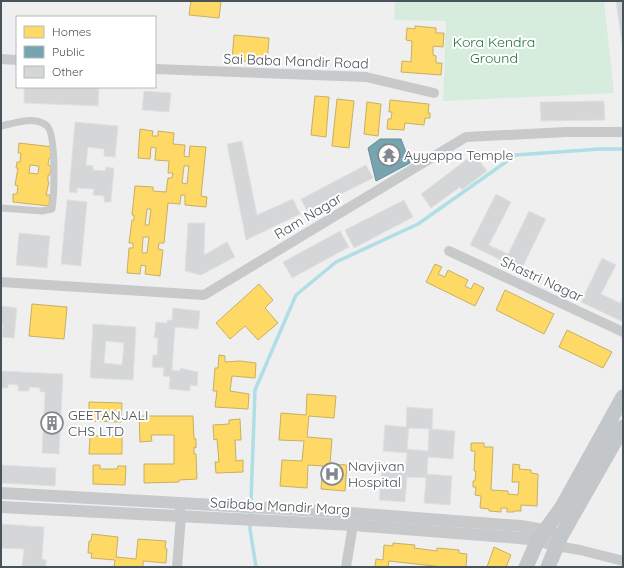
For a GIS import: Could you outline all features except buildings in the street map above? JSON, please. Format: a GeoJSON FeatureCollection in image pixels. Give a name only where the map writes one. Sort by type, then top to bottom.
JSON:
{"type":"FeatureCollection","features":[{"type":"Feature","properties":{"kind":"main road"},"geometry":{"type":"LineString","coordinates":[[526,567],[541,535],[562,507],[623,397]]}},
{"type":"Feature","properties":{"kind":"main road"},"geometry":{"type":"LineString","coordinates":[[548,567],[559,541],[623,427]]}},
{"type":"Feature","properties":{"kind":"street"},"geometry":{"type":"LineString","coordinates":[[1,59],[16,60]]}},
{"type":"Feature","properties":{"kind":"street","name":"Sai Baba Mandir Road"},"geometry":{"type":"LineString","coordinates":[[156,69],[366,77],[434,93]]}},
{"type":"Feature","properties":{"kind":"street"},"geometry":{"type":"LineString","coordinates":[[1,126],[25,121],[42,122],[48,126],[51,130],[53,141],[54,181],[54,199],[52,210],[42,211],[1,208]]}},
{"type":"Feature","properties":{"kind":"street","name":"Ram Nagar"},"geometry":{"type":"LineString","coordinates":[[1,282],[204,295],[466,137],[566,132],[623,132]]}},
{"type":"Feature","properties":{"kind":"street","name":"Shastri Nagar"},"geometry":{"type":"LineString","coordinates":[[449,251],[623,332]]}},
{"type":"Feature","properties":{"kind":"street","name":"Saibaba Mandir Marg"},"geometry":{"type":"LineString","coordinates":[[1,493],[345,512],[521,526],[559,541]]}},
{"type":"Feature","properties":{"kind":"street"},"geometry":{"type":"LineString","coordinates":[[177,567],[181,516],[179,503]]}},
{"type":"Feature","properties":{"kind":"street","name":"Saibaba Mandir Marg"},"geometry":{"type":"LineString","coordinates":[[1,507],[541,535]]}},
{"type":"Feature","properties":{"kind":"street"},"geometry":{"type":"LineString","coordinates":[[346,567],[353,525]]}},
{"type":"Feature","properties":{"kind":"street"},"geometry":{"type":"LineString","coordinates":[[559,541],[580,550],[623,561]]}},
{"type":"Feature","properties":{"kind":"green space","name":"Kora Kendra Ground"},"geometry":{"type":"Polygon","coordinates":[[[395,1],[604,1],[614,93],[443,101],[446,21],[394,20],[395,1]]]}},
{"type":"Feature","properties":{"kind":"waterway"},"geometry":{"type":"LineString","coordinates":[[256,567],[250,529],[255,390],[296,295],[336,262],[418,224],[516,155],[600,149],[623,149]]}},
{"type":"Feature","properties":{"kind":"place","name":"Ayyappa Temple"},"geometry":{"type":"Point","coordinates":[389,155]}},
{"type":"Feature","properties":{"kind":"place","name":"GEETANJALI CHS LTD"},"geometry":{"type":"Point","coordinates":[52,423]}},
{"type":"Feature","properties":{"kind":"place","name":"Navjivan Hospital"},"geometry":{"type":"Point","coordinates":[332,474]}}]}
